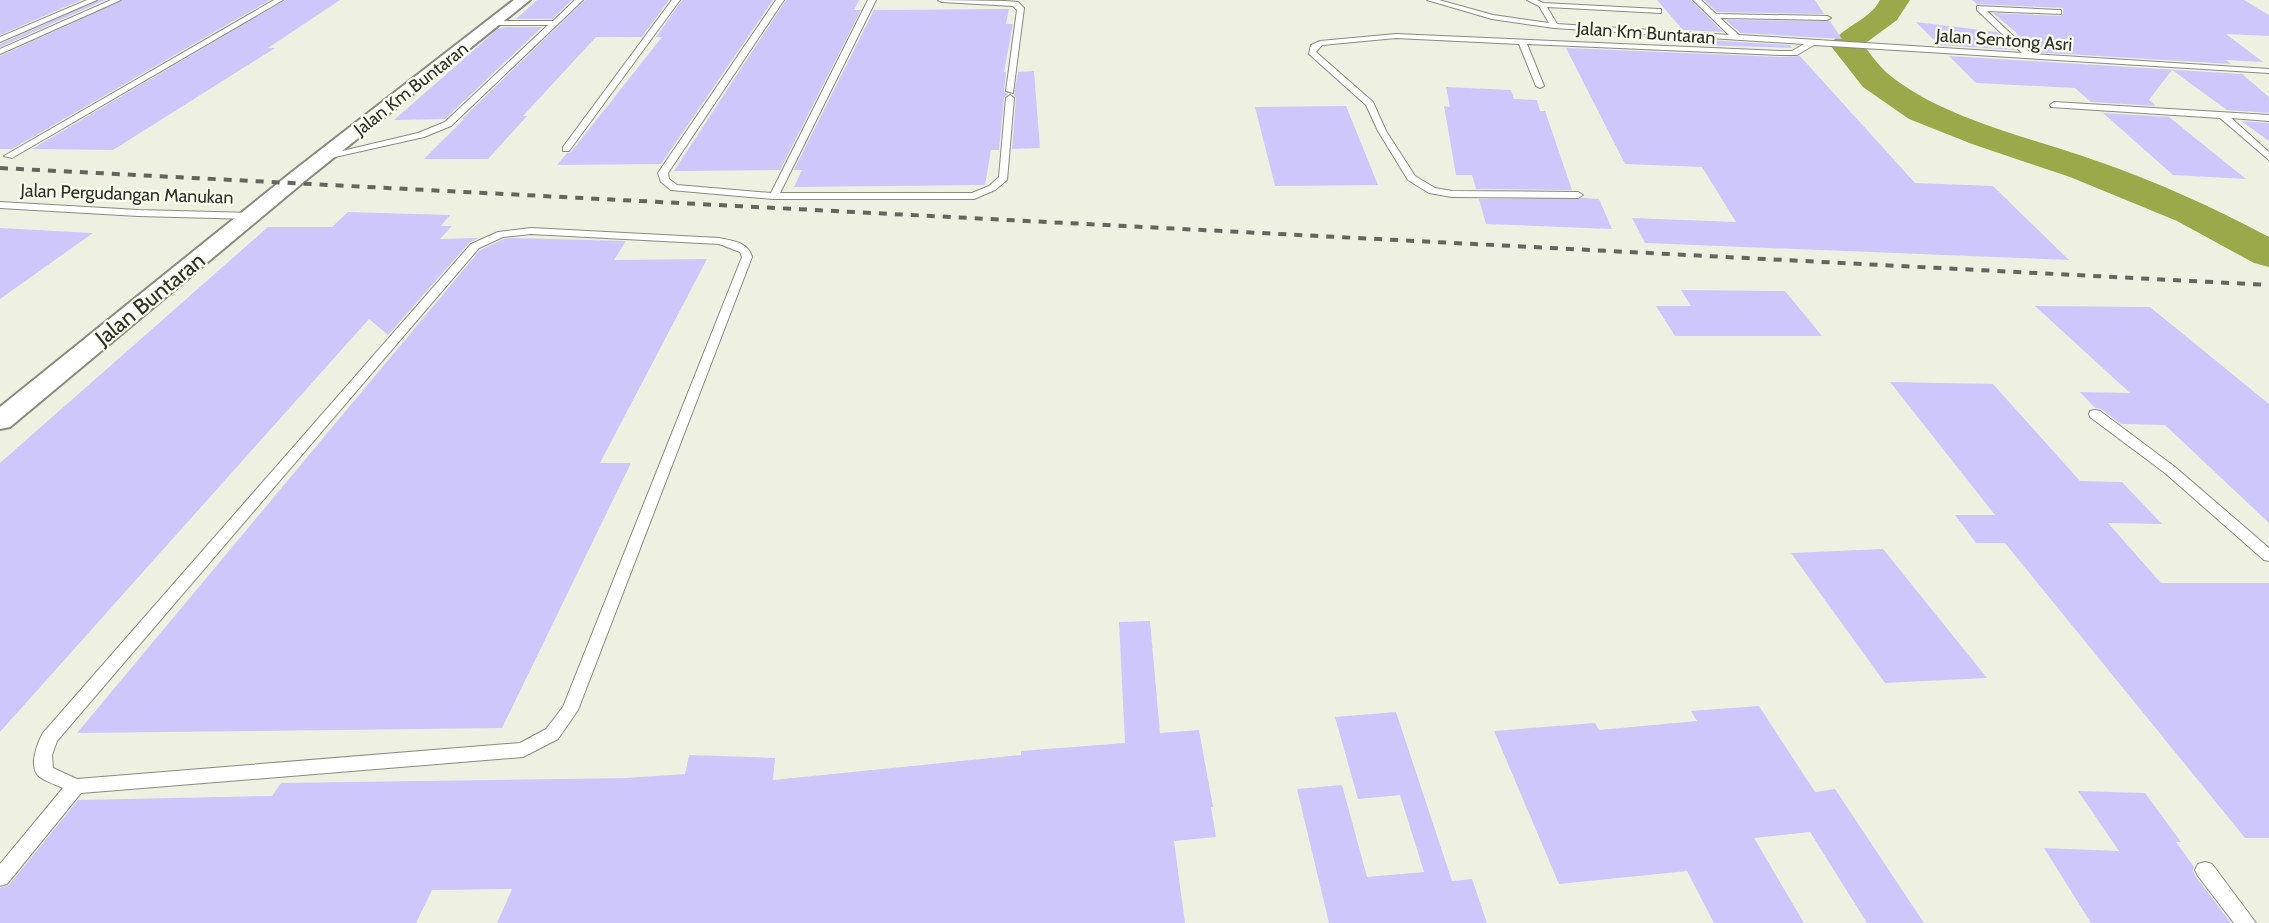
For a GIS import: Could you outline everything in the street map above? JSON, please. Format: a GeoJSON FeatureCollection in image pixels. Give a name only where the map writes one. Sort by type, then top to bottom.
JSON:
{"type":"FeatureCollection","features":[{"type":"Feature","properties":{"kind":"street","name":"Jalan Km Buntaran"},"geometry":{"type":"LineString","coordinates":[[298,176],[523,0]]}},
{"type":"Feature","properties":{"kind":"street","name":"Jalan Buntaran"},"geometry":{"type":"LineString","coordinates":[[0,421],[253,216],[298,176]]}},
{"type":"Feature","properties":{"kind":"lane"},"geometry":{"type":"LineString","coordinates":[[0,40],[93,0]]}},
{"type":"Feature","properties":{"kind":"lane"},"geometry":{"type":"LineString","coordinates":[[0,52],[117,0]]}},
{"type":"Feature","properties":{"kind":"lane"},"geometry":{"type":"LineString","coordinates":[[9,156],[279,0]]}},
{"type":"Feature","properties":{"kind":"lane"},"geometry":{"type":"LineString","coordinates":[[326,156],[421,135],[448,124],[579,0]]}},
{"type":"Feature","properties":{"kind":"lane"},"geometry":{"type":"LineString","coordinates":[[566,149],[676,0]]}},
{"type":"Feature","properties":{"kind":"lane"},"geometry":{"type":"LineString","coordinates":[[780,0],[663,172],[664,180],[674,188],[774,196],[974,196],[992,188],[1004,178],[1010,94],[1021,10],[1015,4],[942,0]]}},
{"type":"Feature","properties":{"kind":"lane"},"geometry":{"type":"LineString","coordinates":[[774,196],[872,0]]}},
{"type":"Feature","properties":{"kind":"lane","name":"Jalan Km Buntaran"},"geometry":{"type":"LineString","coordinates":[[1431,0],[1492,16],[1554,26],[1738,39]]}},
{"type":"Feature","properties":{"kind":"lane"},"geometry":{"type":"LineString","coordinates":[[1531,0],[1542,5],[1658,11]]}},
{"type":"Feature","properties":{"kind":"lane"},"geometry":{"type":"LineString","coordinates":[[1698,0],[1738,39]]}},
{"type":"Feature","properties":{"kind":"lane","name":"Jalan Km Buntaran"},"geometry":{"type":"LineString","coordinates":[[1542,5],[1554,26]]}},
{"type":"Feature","properties":{"kind":"lane"},"geometry":{"type":"LineString","coordinates":[[2031,57],[1980,8],[2058,12]]}},
{"type":"Feature","properties":{"kind":"lane"},"geometry":{"type":"LineString","coordinates":[[1714,16],[1827,18]]}},
{"type":"Feature","properties":{"kind":"lane"},"geometry":{"type":"LineString","coordinates":[[494,23],[555,23]]}},
{"type":"Feature","properties":{"kind":"lane"},"geometry":{"type":"LineString","coordinates":[[1578,195],[1452,194],[1432,191],[1411,178],[1382,131],[1370,104],[1312,52],[1314,46],[1320,43],[1374,37],[1417,37],[1794,53],[1811,43]]}},
{"type":"Feature","properties":{"kind":"lane","name":"Jalan Sentong Asri"},"geometry":{"type":"LineString","coordinates":[[1738,39],[2269,71]]}},
{"type":"Feature","properties":{"kind":"lane"},"geometry":{"type":"LineString","coordinates":[[1522,42],[1540,86]]}},
{"type":"Feature","properties":{"kind":"lane"},"geometry":{"type":"LineString","coordinates":[[2054,105],[2269,118]]}},
{"type":"Feature","properties":{"kind":"lane"},"geometry":{"type":"LineString","coordinates":[[2222,115],[2269,156]]}},
{"type":"Feature","properties":{"kind":"lane","name":"Jalan Pergudangan Manukan"},"geometry":{"type":"LineString","coordinates":[[0,205],[253,216]]}},
{"type":"Feature","properties":{"kind":"lane"},"geometry":{"type":"LineString","coordinates":[[0,879],[76,786],[523,750],[552,734],[570,710],[747,257],[745,250],[719,241],[531,231],[511,232],[490,237],[475,246],[49,738],[43,754],[45,772],[76,786]]}},
{"type":"Feature","properties":{"kind":"lane"},"geometry":{"type":"LineString","coordinates":[[2095,414],[2170,470],[2269,556]]}},
{"type":"Feature","properties":{"kind":"lane"},"geometry":{"type":"LineString","coordinates":[[2205,870],[2246,923]]}},
{"type":"Feature","properties":{"kind":"building"},"geometry":{"type":"Polygon","coordinates":[[[0,0],[81,0],[0,35],[0,0]]]}},
{"type":"Feature","properties":{"kind":"building"},"geometry":{"type":"Polygon","coordinates":[[[99,0],[105,0],[0,47],[0,44],[99,0]]]}},
{"type":"Feature","properties":{"kind":"building"},"geometry":{"type":"Polygon","coordinates":[[[123,0],[270,0],[12,149],[0,149],[0,56],[123,0]]]}},
{"type":"Feature","properties":{"kind":"building"},"geometry":{"type":"Polygon","coordinates":[[[285,0],[340,0],[268,48],[275,48],[113,150],[32,149],[285,0]]]}},
{"type":"Feature","properties":{"kind":"building"},"geometry":{"type":"Polygon","coordinates":[[[537,0],[572,0],[552,19],[516,19],[537,0]]]}},
{"type":"Feature","properties":{"kind":"building"},"geometry":{"type":"Polygon","coordinates":[[[585,0],[669,0],[642,37],[596,37],[523,116],[527,116],[488,159],[424,159],[464,119],[462,119],[585,0]]]}},
{"type":"Feature","properties":{"kind":"building"},"geometry":{"type":"Polygon","coordinates":[[[682,0],[773,0],[661,164],[557,165],[567,153],[571,152],[662,37],[656,37],[682,0]]]}},
{"type":"Feature","properties":{"kind":"building"},"geometry":{"type":"Polygon","coordinates":[[[786,0],[859,0],[854,10],[861,10],[780,170],[674,171],[786,0]]]}},
{"type":"Feature","properties":{"kind":"building"},"geometry":{"type":"Polygon","coordinates":[[[1657,0],[1691,0],[1723,32],[1683,30],[1657,0]]]}},
{"type":"Feature","properties":{"kind":"building"},"geometry":{"type":"Polygon","coordinates":[[[1704,0],[1815,0],[1824,14],[1717,12],[1704,0]]]}},
{"type":"Feature","properties":{"kind":"building"},"geometry":{"type":"Polygon","coordinates":[[[1972,0],[2244,0],[2269,15],[2269,36],[2226,34],[2263,62],[2226,60],[2231,64],[2033,52],[2015,34],[2019,35],[1993,13],[2061,16],[2063,8],[1977,4],[1972,0]]]}},
{"type":"Feature","properties":{"kind":"building"},"geometry":{"type":"Polygon","coordinates":[[[1009,9],[1006,24],[1013,24],[1004,72],[1006,72],[1004,91],[1008,94],[1004,98],[999,150],[991,150],[985,185],[794,187],[802,170],[794,170],[874,10],[1009,9]]]}},
{"type":"Feature","properties":{"kind":"building"},"geometry":{"type":"Polygon","coordinates":[[[1726,20],[1830,21],[1842,39],[1740,33],[1726,20]]]}},
{"type":"Feature","properties":{"kind":"building"},"geometry":{"type":"Polygon","coordinates":[[[1916,22],[1997,32],[2016,50],[1939,45],[1916,22]]]}},
{"type":"Feature","properties":{"kind":"building"},"geometry":{"type":"Polygon","coordinates":[[[542,27],[445,119],[394,120],[497,29],[542,27]]]}},
{"type":"Feature","properties":{"kind":"building"},"geometry":{"type":"Polygon","coordinates":[[[1692,39],[1790,45],[1792,48],[1697,45],[1692,39]]]}},
{"type":"Feature","properties":{"kind":"building"},"geometry":{"type":"Polygon","coordinates":[[[1566,48],[1800,56],[1915,183],[1993,186],[2069,260],[1645,243],[1632,218],[1736,222],[1702,167],[1625,164],[1566,48]]]}},
{"type":"Feature","properties":{"kind":"building"},"geometry":{"type":"Polygon","coordinates":[[[1949,56],[2242,74],[2269,97],[2269,113],[2227,110],[2172,70],[2149,100],[2156,106],[2091,102],[2075,88],[1976,83],[1949,56]]]}},
{"type":"Feature","properties":{"kind":"building"},"geometry":{"type":"Polygon","coordinates":[[[1034,71],[1040,148],[1012,149],[1016,98],[1014,95],[1018,72],[1034,71]]]}},
{"type":"Feature","properties":{"kind":"building"},"geometry":{"type":"Polygon","coordinates":[[[1446,87],[1511,90],[1514,99],[1537,100],[1540,111],[1545,111],[1572,190],[1476,189],[1472,175],[1456,175],[1444,106],[1450,107],[1446,87]]]}},
{"type":"Feature","properties":{"kind":"building"},"geometry":{"type":"Polygon","coordinates":[[[1346,106],[1378,185],[1275,186],[1255,107],[1346,106]]]}},
{"type":"Feature","properties":{"kind":"building"},"geometry":{"type":"Polygon","coordinates":[[[2103,113],[2169,117],[2246,179],[2173,175],[2103,113]]]}},
{"type":"Feature","properties":{"kind":"building"},"geometry":{"type":"Polygon","coordinates":[[[2241,121],[2269,123],[2269,141],[2241,121]]]}},
{"type":"Feature","properties":{"kind":"building"},"geometry":{"type":"Polygon","coordinates":[[[1479,199],[1599,199],[1612,229],[1486,224],[1479,199]]]}},
{"type":"Feature","properties":{"kind":"building"},"geometry":{"type":"Polygon","coordinates":[[[348,212],[450,215],[441,226],[452,226],[440,239],[478,238],[469,243],[388,335],[369,319],[0,732],[0,463],[268,227],[332,227],[348,212]]]}},
{"type":"Feature","properties":{"kind":"building"},"geometry":{"type":"Polygon","coordinates":[[[0,228],[93,233],[0,299],[0,228]]]}},
{"type":"Feature","properties":{"kind":"building"},"geometry":{"type":"Polygon","coordinates":[[[504,239],[626,241],[614,260],[707,259],[600,463],[631,463],[502,728],[77,733],[480,250],[504,239]]]}},
{"type":"Feature","properties":{"kind":"building"},"geometry":{"type":"Polygon","coordinates":[[[1681,290],[1785,291],[1822,336],[1675,336],[1656,306],[1691,306],[1681,290]]]}},
{"type":"Feature","properties":{"kind":"building"},"geometry":{"type":"Polygon","coordinates":[[[2035,306],[2150,307],[2269,404],[2269,523],[2165,425],[2121,424],[2101,409],[2095,408],[2080,392],[2130,393],[2035,306]]]}},
{"type":"Feature","properties":{"kind":"building"},"geometry":{"type":"Polygon","coordinates":[[[1890,382],[1993,384],[2080,481],[2122,482],[2162,524],[2108,523],[2161,583],[2269,583],[2269,838],[2245,838],[2005,543],[1976,543],[1955,515],[1995,515],[1890,382]]]}},
{"type":"Feature","properties":{"kind":"building"},"geometry":{"type":"Polygon","coordinates":[[[1883,549],[1987,678],[1885,683],[1791,553],[1883,549]]]}},
{"type":"Feature","properties":{"kind":"building"},"geometry":{"type":"Polygon","coordinates":[[[1150,621],[1160,733],[1199,730],[1213,807],[1211,807],[1216,837],[1174,841],[1185,923],[497,923],[512,889],[432,890],[416,923],[0,923],[0,888],[9,885],[78,800],[272,796],[281,783],[626,778],[685,774],[689,755],[775,758],[773,780],[1021,755],[1021,751],[1125,743],[1119,622],[1150,621]]]}},
{"type":"Feature","properties":{"kind":"building"},"geometry":{"type":"Polygon","coordinates":[[[1759,706],[1815,792],[1835,789],[1924,923],[1867,923],[1810,832],[1754,838],[1804,923],[1714,923],[1687,871],[1559,884],[1494,731],[1595,723],[1599,730],[1697,721],[1691,711],[1759,706]]]}},
{"type":"Feature","properties":{"kind":"building"},"geometry":{"type":"Polygon","coordinates":[[[1396,712],[1452,881],[1472,879],[1487,923],[1329,923],[1297,789],[1342,785],[1367,877],[1424,872],[1400,795],[1358,799],[1335,717],[1396,712]]]}},
{"type":"Feature","properties":{"kind":"building"},"geometry":{"type":"Polygon","coordinates":[[[2078,791],[2145,793],[2181,842],[2176,842],[2194,867],[2196,877],[2231,923],[2091,923],[2044,848],[2119,851],[2078,791]]]}},
{"type":"Feature","properties":{"kind":"waterway"},"geometry":{"type":"LineString","coordinates":[[1895,0],[1880,19],[1846,45],[1875,80],[1922,111],[1985,136],[2084,169],[2192,212],[2269,254]]}},
{"type":"Feature","properties":{"kind":"railway"},"geometry":{"type":"LineString","coordinates":[[0,168],[2269,285]]}}]}
